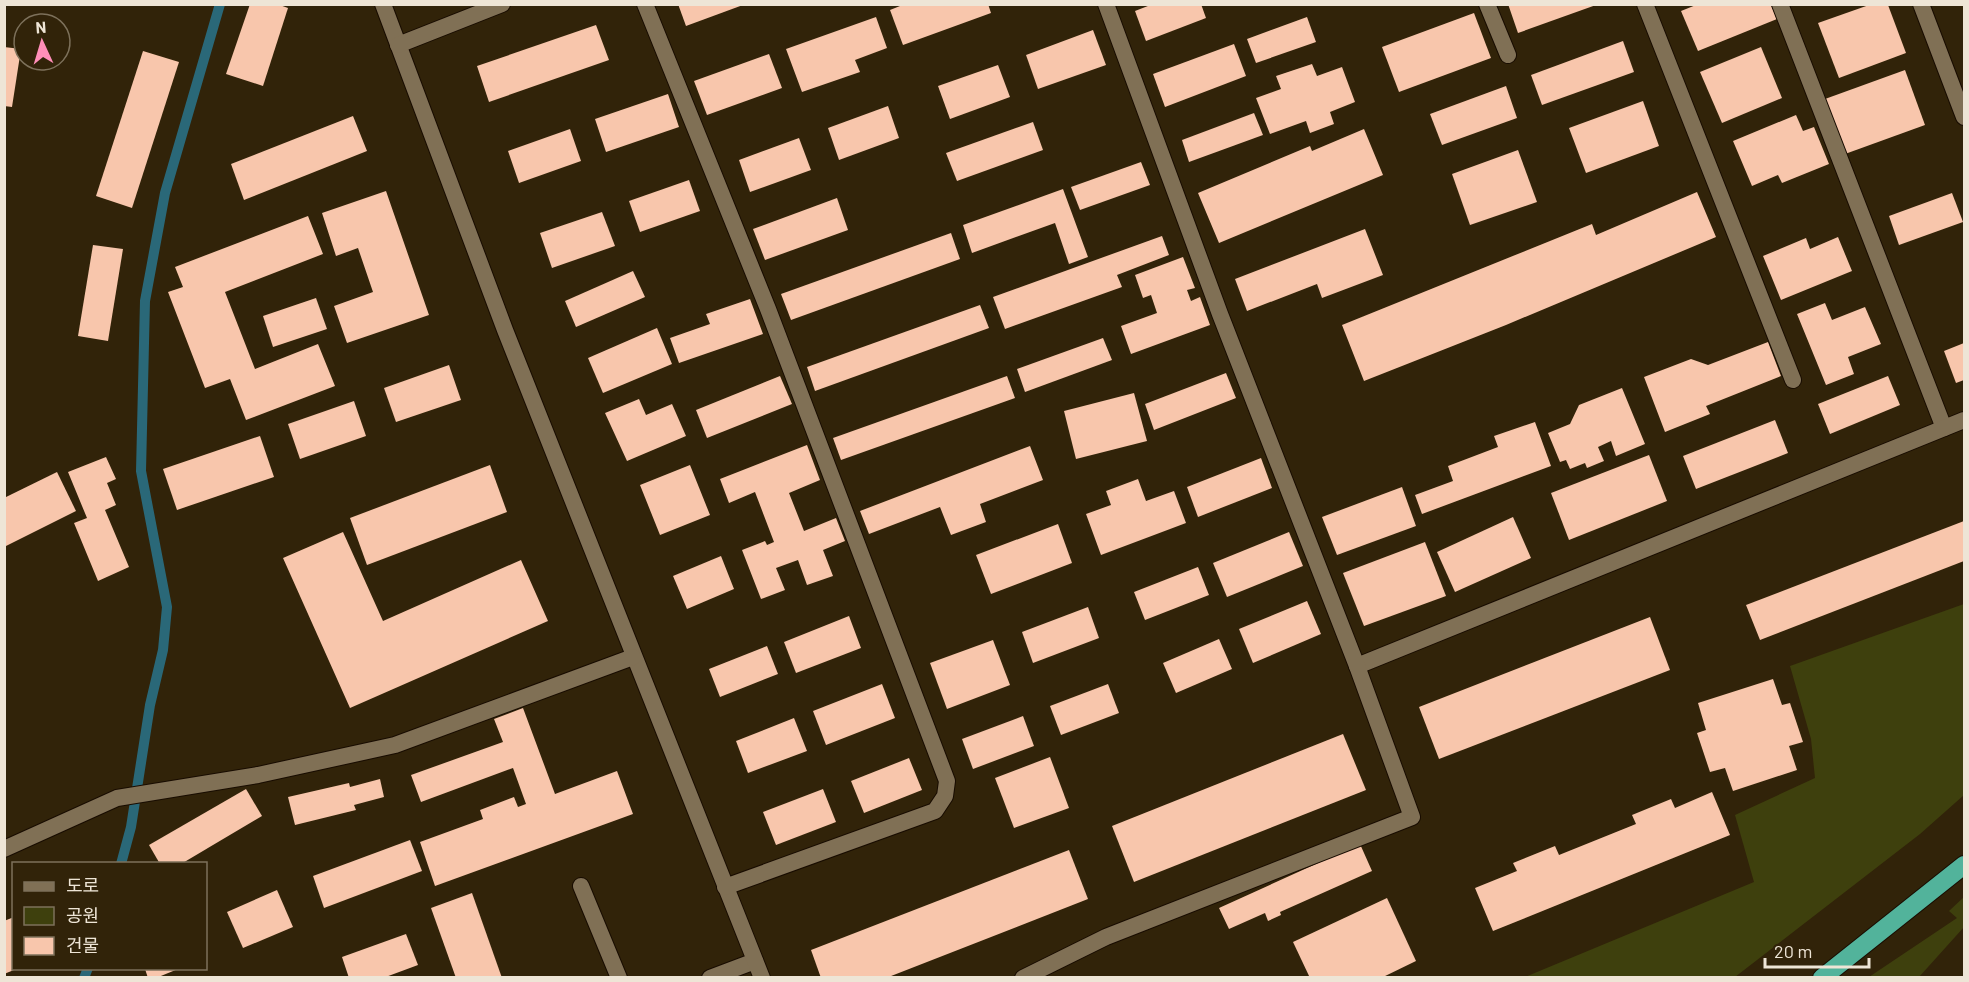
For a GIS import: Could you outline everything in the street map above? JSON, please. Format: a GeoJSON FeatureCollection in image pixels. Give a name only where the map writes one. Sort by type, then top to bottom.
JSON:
{"type":"FeatureCollection","features":[{"type":"Feature","properties":{"kind":"highway"},"geometry":{"type":"LineString","coordinates":[[1822,978],[1965,865]]}},
{"type":"Feature","properties":{"kind":"street"},"geometry":{"type":"LineString","coordinates":[[383,4],[505,330],[762,978]]}},
{"type":"Feature","properties":{"kind":"street"},"geometry":{"type":"LineString","coordinates":[[398,45],[502,4]]}},
{"type":"Feature","properties":{"kind":"street"},"geometry":{"type":"LineString","coordinates":[[645,4],[772,320],[947,781],[945,796],[935,811],[725,887]]}},
{"type":"Feature","properties":{"kind":"street"},"geometry":{"type":"LineString","coordinates":[[1023,978],[1106,938],[1412,817],[1357,666],[1220,314],[1106,4]]}},
{"type":"Feature","properties":{"kind":"street"},"geometry":{"type":"LineString","coordinates":[[1487,4],[1508,55]]}},
{"type":"Feature","properties":{"kind":"street"},"geometry":{"type":"LineString","coordinates":[[1645,4],[1793,380]]}},
{"type":"Feature","properties":{"kind":"street"},"geometry":{"type":"LineString","coordinates":[[1780,4],[1944,428]]}},
{"type":"Feature","properties":{"kind":"street"},"geometry":{"type":"LineString","coordinates":[[1921,4],[1965,117]]}},
{"type":"Feature","properties":{"kind":"street"},"geometry":{"type":"LineString","coordinates":[[1357,666],[1965,420]]}},
{"type":"Feature","properties":{"kind":"street"},"geometry":{"type":"LineString","coordinates":[[4,849],[117,798],[258,775],[394,745],[633,657]]}},
{"type":"Feature","properties":{"kind":"street"},"geometry":{"type":"LineString","coordinates":[[581,886],[619,978]]}},
{"type":"Feature","properties":{"kind":"street"},"geometry":{"type":"LineString","coordinates":[[710,978],[754,961]]}},
{"type":"Feature","properties":{"kind":"green space"},"geometry":{"type":"Polygon","coordinates":[[[1964,604],[1964,795],[1920,834],[1735,977],[1525,977],[1754,882],[1735,815],[1815,778],[1811,739],[1790,666],[1964,604]]]}},
{"type":"Feature","properties":{"kind":"green space"},"geometry":{"type":"Polygon","coordinates":[[[1964,897],[1964,927],[1919,977],[1869,977],[1957,918],[1949,911],[1964,897]]]}},
{"type":"Feature","properties":{"kind":"building"},"geometry":{"type":"Polygon","coordinates":[[[250,4],[277,4],[288,8],[263,86],[226,74],[250,4]]]}},
{"type":"Feature","properties":{"kind":"building"},"geometry":{"type":"Polygon","coordinates":[[[678,4],[743,4],[743,5],[686,26],[678,4]]]}},
{"type":"Feature","properties":{"kind":"building"},"geometry":{"type":"Polygon","coordinates":[[[905,4],[988,4],[991,13],[903,45],[890,10],[905,4]]]}},
{"type":"Feature","properties":{"kind":"building"},"geometry":{"type":"Polygon","coordinates":[[[1153,4],[1201,4],[1206,18],[1146,41],[1135,11],[1153,4]]]}},
{"type":"Feature","properties":{"kind":"building"},"geometry":{"type":"Polygon","coordinates":[[[1508,4],[1596,4],[1596,5],[1518,33],[1508,4]]]}},
{"type":"Feature","properties":{"kind":"building"},"geometry":{"type":"Polygon","coordinates":[[[1696,5],[1771,5],[1777,19],[1698,51],[1681,11],[1696,5]]]}},
{"type":"Feature","properties":{"kind":"building"},"geometry":{"type":"Polygon","coordinates":[[[1869,5],[1888,5],[1906,53],[1839,78],[1818,23],[1869,5]]]}},
{"type":"Feature","properties":{"kind":"building"},"geometry":{"type":"Polygon","coordinates":[[[1474,13],[1491,58],[1399,92],[1382,47],[1474,13]]]}},
{"type":"Feature","properties":{"kind":"building"},"geometry":{"type":"Polygon","coordinates":[[[876,17],[887,48],[855,60],[860,72],[802,92],[786,49],[876,17]]]}},
{"type":"Feature","properties":{"kind":"building"},"geometry":{"type":"Polygon","coordinates":[[[1307,17],[1316,42],[1256,63],[1247,39],[1307,17]]]}},
{"type":"Feature","properties":{"kind":"building"},"geometry":{"type":"Polygon","coordinates":[[[596,25],[609,60],[489,102],[477,66],[596,25]]]}},
{"type":"Feature","properties":{"kind":"building"},"geometry":{"type":"Polygon","coordinates":[[[1093,30],[1106,65],[1038,89],[1026,55],[1093,30]]]}},
{"type":"Feature","properties":{"kind":"building"},"geometry":{"type":"Polygon","coordinates":[[[1623,41],[1634,72],[1542,105],[1531,75],[1623,41]]]}},
{"type":"Feature","properties":{"kind":"building"},"geometry":{"type":"Polygon","coordinates":[[[1234,44],[1246,76],[1165,107],[1153,74],[1234,44]]]}},
{"type":"Feature","properties":{"kind":"building"},"geometry":{"type":"Polygon","coordinates":[[[4,47],[12,48],[12,72],[17,72],[12,107],[4,106],[4,47]]]}},
{"type":"Feature","properties":{"kind":"building"},"geometry":{"type":"Polygon","coordinates":[[[1761,47],[1782,98],[1722,123],[1700,72],[1761,47]]]}},
{"type":"Feature","properties":{"kind":"building"},"geometry":{"type":"Polygon","coordinates":[[[143,51],[179,62],[132,208],[96,196],[143,51]]]}},
{"type":"Feature","properties":{"kind":"building"},"geometry":{"type":"Polygon","coordinates":[[[769,54],[782,88],[707,115],[694,81],[769,54]]]}},
{"type":"Feature","properties":{"kind":"building"},"geometry":{"type":"Polygon","coordinates":[[[1312,64],[1317,76],[1342,67],[1355,102],[1330,112],[1334,124],[1310,133],[1306,121],[1270,134],[1256,98],[1281,89],[1276,76],[1312,64]]]}},
{"type":"Feature","properties":{"kind":"building"},"geometry":{"type":"Polygon","coordinates":[[[998,65],[1010,97],[950,119],[938,86],[998,65]]]}},
{"type":"Feature","properties":{"kind":"building"},"geometry":{"type":"Polygon","coordinates":[[[1905,70],[1925,125],[1845,154],[1825,99],[1905,70]]]}},
{"type":"Feature","properties":{"kind":"building"},"geometry":{"type":"Polygon","coordinates":[[[1506,86],[1517,118],[1442,145],[1430,114],[1506,86]]]}},
{"type":"Feature","properties":{"kind":"building"},"geometry":{"type":"Polygon","coordinates":[[[668,94],[679,127],[606,152],[595,119],[668,94]]]}},
{"type":"Feature","properties":{"kind":"building"},"geometry":{"type":"Polygon","coordinates":[[[1643,101],[1659,146],[1586,173],[1569,128],[1643,101]]]}},
{"type":"Feature","properties":{"kind":"building"},"geometry":{"type":"Polygon","coordinates":[[[888,106],[899,138],[839,160],[828,128],[888,106]]]}},
{"type":"Feature","properties":{"kind":"building"},"geometry":{"type":"Polygon","coordinates":[[[1254,113],[1263,135],[1189,162],[1182,140],[1254,113]]]}},
{"type":"Feature","properties":{"kind":"building"},"geometry":{"type":"Polygon","coordinates":[[[1796,115],[1803,131],[1814,127],[1829,164],[1782,183],[1778,175],[1752,186],[1733,141],[1796,115]]]}},
{"type":"Feature","properties":{"kind":"building"},"geometry":{"type":"Polygon","coordinates":[[[353,116],[367,151],[244,200],[231,164],[353,116]]]}},
{"type":"Feature","properties":{"kind":"building"},"geometry":{"type":"Polygon","coordinates":[[[1033,122],[1043,150],[957,181],[946,153],[1033,122]]]}},
{"type":"Feature","properties":{"kind":"building"},"geometry":{"type":"Polygon","coordinates":[[[570,129],[581,161],[519,183],[508,151],[570,129]]]}},
{"type":"Feature","properties":{"kind":"building"},"geometry":{"type":"Polygon","coordinates":[[[1364,129],[1383,175],[1219,243],[1198,193],[1310,146],[1312,151],[1364,129]]]}},
{"type":"Feature","properties":{"kind":"building"},"geometry":{"type":"Polygon","coordinates":[[[799,138],[811,170],[750,192],[739,160],[799,138]]]}},
{"type":"Feature","properties":{"kind":"building"},"geometry":{"type":"Polygon","coordinates":[[[1518,150],[1537,202],[1470,225],[1452,174],[1518,150]]]}},
{"type":"Feature","properties":{"kind":"building"},"geometry":{"type":"Polygon","coordinates":[[[1141,162],[1150,185],[1080,210],[1071,187],[1141,162]]]}},
{"type":"Feature","properties":{"kind":"building"},"geometry":{"type":"Polygon","coordinates":[[[689,180],[700,211],[640,232],[629,201],[689,180]]]}},
{"type":"Feature","properties":{"kind":"building"},"geometry":{"type":"Polygon","coordinates":[[[1063,189],[1088,257],[1069,264],[1055,223],[972,253],[963,225],[1063,189]]]}},
{"type":"Feature","properties":{"kind":"building"},"geometry":{"type":"Polygon","coordinates":[[[386,191],[429,315],[347,343],[334,306],[373,292],[358,248],[336,256],[322,213],[386,191]]]}},
{"type":"Feature","properties":{"kind":"building"},"geometry":{"type":"Polygon","coordinates":[[[1697,192],[1716,237],[1506,325],[1364,381],[1342,325],[1592,224],[1596,235],[1697,192]]]}},
{"type":"Feature","properties":{"kind":"building"},"geometry":{"type":"Polygon","coordinates":[[[1952,193],[1963,222],[1899,245],[1889,216],[1952,193]]]}},
{"type":"Feature","properties":{"kind":"building"},"geometry":{"type":"Polygon","coordinates":[[[837,198],[848,230],[765,260],[753,229],[837,198]]]}},
{"type":"Feature","properties":{"kind":"building"},"geometry":{"type":"Polygon","coordinates":[[[602,212],[615,246],[552,268],[540,233],[602,212]]]}},
{"type":"Feature","properties":{"kind":"building"},"geometry":{"type":"Polygon","coordinates":[[[308,216],[323,254],[225,292],[255,369],[318,344],[335,386],[246,420],[230,379],[205,388],[168,292],[183,287],[175,267],[308,216]]]}},
{"type":"Feature","properties":{"kind":"building"},"geometry":{"type":"Polygon","coordinates":[[[1365,229],[1383,275],[1322,298],[1317,284],[1247,311],[1235,279],[1365,229]]]}},
{"type":"Feature","properties":{"kind":"building"},"geometry":{"type":"Polygon","coordinates":[[[951,233],[960,259],[791,320],[781,294],[951,233]]]}},
{"type":"Feature","properties":{"kind":"building"},"geometry":{"type":"Polygon","coordinates":[[[1162,236],[1169,255],[1117,275],[1122,287],[1005,329],[993,297],[1162,236]]]}},
{"type":"Feature","properties":{"kind":"building"},"geometry":{"type":"Polygon","coordinates":[[[1838,237],[1852,271],[1781,300],[1763,256],[1806,238],[1810,249],[1838,237]]]}},
{"type":"Feature","properties":{"kind":"building"},"geometry":{"type":"Polygon","coordinates":[[[93,245],[123,249],[108,341],[78,336],[93,245]]]}},
{"type":"Feature","properties":{"kind":"building"},"geometry":{"type":"Polygon","coordinates":[[[1183,257],[1195,288],[1187,290],[1191,301],[1200,297],[1210,325],[1131,354],[1121,326],[1157,313],[1151,295],[1143,298],[1135,275],[1183,257]]]}},
{"type":"Feature","properties":{"kind":"building"},"geometry":{"type":"Polygon","coordinates":[[[633,271],[645,297],[576,327],[565,301],[633,271]]]}},
{"type":"Feature","properties":{"kind":"building"},"geometry":{"type":"Polygon","coordinates":[[[316,298],[327,329],[273,347],[263,316],[316,298]]]}},
{"type":"Feature","properties":{"kind":"building"},"geometry":{"type":"Polygon","coordinates":[[[750,299],[763,334],[679,363],[670,338],[710,324],[706,314],[750,299]]]}},
{"type":"Feature","properties":{"kind":"building"},"geometry":{"type":"Polygon","coordinates":[[[1825,303],[1832,320],[1865,307],[1881,344],[1848,357],[1854,374],[1826,385],[1797,314],[1825,303]]]}},
{"type":"Feature","properties":{"kind":"building"},"geometry":{"type":"Polygon","coordinates":[[[980,305],[989,328],[815,391],[807,367],[980,305]]]}},
{"type":"Feature","properties":{"kind":"building"},"geometry":{"type":"Polygon","coordinates":[[[657,328],[672,364],[603,393],[588,358],[657,328]]]}},
{"type":"Feature","properties":{"kind":"building"},"geometry":{"type":"Polygon","coordinates":[[[1103,338],[1112,360],[1025,392],[1017,369],[1103,338]]]}},
{"type":"Feature","properties":{"kind":"building"},"geometry":{"type":"Polygon","coordinates":[[[1768,342],[1781,376],[1706,406],[1710,414],[1665,432],[1644,377],[1691,359],[1708,365],[1768,342]]]}},
{"type":"Feature","properties":{"kind":"building"},"geometry":{"type":"Polygon","coordinates":[[[1964,343],[1964,380],[1956,383],[1944,351],[1964,343]]]}},
{"type":"Feature","properties":{"kind":"building"},"geometry":{"type":"Polygon","coordinates":[[[449,365],[461,400],[396,422],[384,388],[449,365]]]}},
{"type":"Feature","properties":{"kind":"building"},"geometry":{"type":"Polygon","coordinates":[[[1226,373],[1236,398],[1154,430],[1145,404],[1226,373]]]}},
{"type":"Feature","properties":{"kind":"building"},"geometry":{"type":"Polygon","coordinates":[[[780,376],[792,404],[707,438],[696,410],[780,376]]]}},
{"type":"Feature","properties":{"kind":"building"},"geometry":{"type":"Polygon","coordinates":[[[1007,376],[1015,398],[841,460],[833,438],[1007,376]]]}},
{"type":"Feature","properties":{"kind":"building"},"geometry":{"type":"Polygon","coordinates":[[[1888,376],[1900,405],[1830,434],[1818,404],[1888,376]]]}},
{"type":"Feature","properties":{"kind":"building"},"geometry":{"type":"Polygon","coordinates":[[[1622,388],[1645,444],[1616,456],[1611,441],[1598,447],[1604,461],[1587,468],[1585,463],[1570,469],[1566,460],[1560,462],[1548,433],[1570,424],[1579,405],[1622,388]]]}},
{"type":"Feature","properties":{"kind":"building"},"geometry":{"type":"Polygon","coordinates":[[[1134,393],[1147,441],[1076,459],[1064,411],[1134,393]]]}},
{"type":"Feature","properties":{"kind":"building"},"geometry":{"type":"Polygon","coordinates":[[[639,399],[646,415],[672,404],[686,436],[627,461],[605,413],[639,399]]]}},
{"type":"Feature","properties":{"kind":"building"},"geometry":{"type":"Polygon","coordinates":[[[354,401],[366,436],[300,459],[288,424],[354,401]]]}},
{"type":"Feature","properties":{"kind":"building"},"geometry":{"type":"Polygon","coordinates":[[[1775,420],[1788,453],[1696,489],[1683,456],[1775,420]]]}},
{"type":"Feature","properties":{"kind":"building"},"geometry":{"type":"Polygon","coordinates":[[[1535,422],[1551,466],[1422,514],[1415,495],[1453,481],[1448,466],[1498,447],[1494,436],[1535,422]]]}},
{"type":"Feature","properties":{"kind":"building"},"geometry":{"type":"Polygon","coordinates":[[[260,436],[274,477],[177,510],[163,469],[260,436]]]}},
{"type":"Feature","properties":{"kind":"building"},"geometry":{"type":"Polygon","coordinates":[[[807,445],[820,480],[789,493],[804,531],[836,518],[845,541],[823,550],[833,576],[807,585],[798,560],[776,568],[785,590],[761,599],[742,550],[765,541],[767,545],[774,542],[755,492],[729,503],[720,479],[807,445]]]}},
{"type":"Feature","properties":{"kind":"building"},"geometry":{"type":"Polygon","coordinates":[[[1030,446],[1043,480],[980,504],[986,522],[951,535],[940,507],[869,534],[860,511],[1030,446]]]}},
{"type":"Feature","properties":{"kind":"building"},"geometry":{"type":"Polygon","coordinates":[[[1649,455],[1667,501],[1569,540],[1551,493],[1649,455]]]}},
{"type":"Feature","properties":{"kind":"building"},"geometry":{"type":"Polygon","coordinates":[[[106,457],[116,479],[107,483],[116,505],[105,510],[129,567],[98,581],[74,523],[87,518],[68,472],[106,457]]]}},
{"type":"Feature","properties":{"kind":"building"},"geometry":{"type":"Polygon","coordinates":[[[1261,458],[1272,488],[1198,517],[1187,487],[1261,458]]]}},
{"type":"Feature","properties":{"kind":"building"},"geometry":{"type":"Polygon","coordinates":[[[490,465],[507,512],[367,565],[350,518],[490,465]]]}},
{"type":"Feature","properties":{"kind":"building"},"geometry":{"type":"Polygon","coordinates":[[[690,465],[710,515],[660,535],[640,485],[690,465]]]}},
{"type":"Feature","properties":{"kind":"building"},"geometry":{"type":"Polygon","coordinates":[[[57,472],[76,511],[4,547],[4,498],[57,472]]]}},
{"type":"Feature","properties":{"kind":"building"},"geometry":{"type":"Polygon","coordinates":[[[1138,479],[1146,501],[1174,491],[1186,523],[1101,555],[1086,514],[1111,505],[1106,491],[1138,479]]]}},
{"type":"Feature","properties":{"kind":"building"},"geometry":{"type":"Polygon","coordinates":[[[1402,487],[1416,526],[1337,555],[1322,517],[1402,487]]]}},
{"type":"Feature","properties":{"kind":"building"},"geometry":{"type":"Polygon","coordinates":[[[1513,517],[1531,558],[1455,592],[1437,552],[1513,517]]]}},
{"type":"Feature","properties":{"kind":"building"},"geometry":{"type":"Polygon","coordinates":[[[1964,521],[1964,561],[1760,640],[1746,605],[1964,521]]]}},
{"type":"Feature","properties":{"kind":"building"},"geometry":{"type":"Polygon","coordinates":[[[1058,524],[1072,563],[991,594],[976,555],[1058,524]]]}},
{"type":"Feature","properties":{"kind":"building"},"geometry":{"type":"Polygon","coordinates":[[[343,532],[383,621],[521,560],[548,621],[350,708],[283,558],[343,532]]]}},
{"type":"Feature","properties":{"kind":"building"},"geometry":{"type":"Polygon","coordinates":[[[1289,532],[1303,566],[1227,597],[1213,563],[1289,532]]]}},
{"type":"Feature","properties":{"kind":"building"},"geometry":{"type":"Polygon","coordinates":[[[1425,542],[1446,596],[1364,626],[1343,573],[1425,542]]]}},
{"type":"Feature","properties":{"kind":"building"},"geometry":{"type":"Polygon","coordinates":[[[721,556],[734,589],[687,609],[673,576],[721,556]]]}},
{"type":"Feature","properties":{"kind":"building"},"geometry":{"type":"Polygon","coordinates":[[[1198,567],[1209,595],[1145,620],[1134,592],[1198,567]]]}},
{"type":"Feature","properties":{"kind":"building"},"geometry":{"type":"Polygon","coordinates":[[[1307,601],[1321,634],[1253,663],[1239,629],[1307,601]]]}},
{"type":"Feature","properties":{"kind":"building"},"geometry":{"type":"Polygon","coordinates":[[[1088,607],[1099,638],[1033,663],[1022,632],[1088,607]]]}},
{"type":"Feature","properties":{"kind":"building"},"geometry":{"type":"Polygon","coordinates":[[[849,616],[861,648],[796,673],[784,642],[849,616]]]}},
{"type":"Feature","properties":{"kind":"building"},"geometry":{"type":"Polygon","coordinates":[[[1650,617],[1670,670],[1439,759],[1419,707],[1650,617]]]}},
{"type":"Feature","properties":{"kind":"building"},"geometry":{"type":"Polygon","coordinates":[[[1219,639],[1232,669],[1176,693],[1163,663],[1219,639]]]}},
{"type":"Feature","properties":{"kind":"building"},"geometry":{"type":"Polygon","coordinates":[[[993,640],[1010,685],[947,709],[930,663],[993,640]]]}},
{"type":"Feature","properties":{"kind":"building"},"geometry":{"type":"Polygon","coordinates":[[[767,646],[778,674],[720,697],[709,669],[767,646]]]}},
{"type":"Feature","properties":{"kind":"building"},"geometry":{"type":"Polygon","coordinates":[[[1773,679],[1782,705],[1790,703],[1803,742],[1789,746],[1797,770],[1733,791],[1725,768],[1710,772],[1697,733],[1706,730],[1698,703],[1773,679]]]}},
{"type":"Feature","properties":{"kind":"building"},"geometry":{"type":"Polygon","coordinates":[[[882,684],[895,718],[826,745],[813,711],[882,684]]]}},
{"type":"Feature","properties":{"kind":"building"},"geometry":{"type":"Polygon","coordinates":[[[1108,684],[1119,713],[1061,735],[1050,706],[1108,684]]]}},
{"type":"Feature","properties":{"kind":"building"},"geometry":{"type":"Polygon","coordinates":[[[523,708],[555,794],[617,771],[633,814],[435,886],[420,842],[483,819],[480,810],[514,797],[518,807],[526,804],[513,768],[421,802],[411,775],[503,742],[494,719],[523,708]]]}},
{"type":"Feature","properties":{"kind":"building"},"geometry":{"type":"Polygon","coordinates":[[[1023,716],[1034,746],[973,769],[962,739],[1023,716]]]}},
{"type":"Feature","properties":{"kind":"building"},"geometry":{"type":"Polygon","coordinates":[[[794,718],[807,751],[748,773],[736,741],[794,718]]]}},
{"type":"Feature","properties":{"kind":"building"},"geometry":{"type":"Polygon","coordinates":[[[1343,734],[1366,790],[1134,882],[1112,826],[1343,734]]]}},
{"type":"Feature","properties":{"kind":"building"},"geometry":{"type":"Polygon","coordinates":[[[1050,757],[1069,808],[1014,828],[995,778],[1050,757]]]}},
{"type":"Feature","properties":{"kind":"building"},"geometry":{"type":"Polygon","coordinates":[[[909,758],[922,790],[864,813],[851,781],[909,758]]]}},
{"type":"Feature","properties":{"kind":"building"},"geometry":{"type":"Polygon","coordinates":[[[380,779],[384,797],[354,805],[356,810],[295,825],[288,797],[349,783],[350,787],[380,779]]]}},
{"type":"Feature","properties":{"kind":"building"},"geometry":{"type":"Polygon","coordinates":[[[246,789],[262,816],[184,862],[159,862],[149,845],[246,789]]]}},
{"type":"Feature","properties":{"kind":"building"},"geometry":{"type":"Polygon","coordinates":[[[823,789],[836,822],[776,845],[763,812],[823,789]]]}},
{"type":"Feature","properties":{"kind":"building"},"geometry":{"type":"Polygon","coordinates":[[[1712,792],[1730,835],[1493,931],[1475,888],[1517,871],[1513,863],[1555,846],[1559,855],[1636,824],[1632,815],[1671,799],[1675,808],[1712,792]]]}},
{"type":"Feature","properties":{"kind":"building"},"geometry":{"type":"Polygon","coordinates":[[[410,840],[422,871],[324,908],[313,876],[410,840]]]}},
{"type":"Feature","properties":{"kind":"building"},"geometry":{"type":"Polygon","coordinates":[[[1360,844],[1372,871],[1280,912],[1281,915],[1268,921],[1265,913],[1229,929],[1219,908],[1360,844]]]}},
{"type":"Feature","properties":{"kind":"building"},"geometry":{"type":"Polygon","coordinates":[[[1069,850],[1088,899],[886,978],[821,978],[811,950],[1069,850]]]}},
{"type":"Feature","properties":{"kind":"building"},"geometry":{"type":"Polygon","coordinates":[[[277,890],[293,927],[243,948],[227,912],[277,890]]]}},
{"type":"Feature","properties":{"kind":"building"},"geometry":{"type":"Polygon","coordinates":[[[472,893],[502,978],[456,978],[431,908],[472,893]]]}},
{"type":"Feature","properties":{"kind":"building"},"geometry":{"type":"Polygon","coordinates":[[[1387,898],[1416,961],[1381,978],[1310,978],[1293,942],[1387,898]]]}},
{"type":"Feature","properties":{"kind":"building"},"geometry":{"type":"Polygon","coordinates":[[[12,918],[12,970],[14,970],[4,974],[4,921],[12,918]]]}},
{"type":"Feature","properties":{"kind":"building"},"geometry":{"type":"Polygon","coordinates":[[[406,934],[418,965],[383,978],[349,978],[342,957],[406,934]]]}},
{"type":"Feature","properties":{"kind":"building"},"geometry":{"type":"Polygon","coordinates":[[[145,970],[176,970],[156,978],[148,978],[145,970]]]}},
{"type":"Feature","properties":{"kind":"waterway"},"geometry":{"type":"LineString","coordinates":[[122,862],[131,827],[150,705],[163,650],[167,607],[141,471],[145,301],[165,193],[220,4]]}},
{"type":"Feature","properties":{"kind":"waterway"},"geometry":{"type":"LineString","coordinates":[[84,978],[87,970]]}}]}
